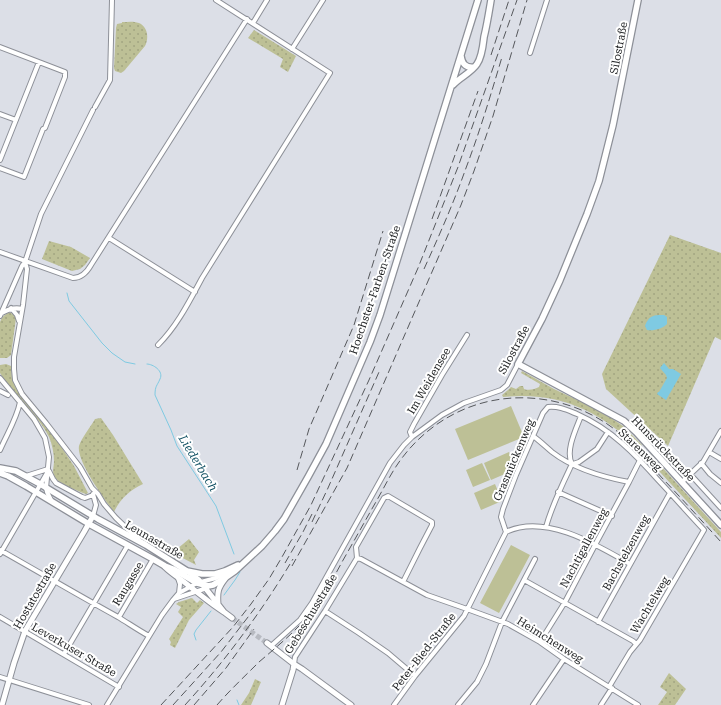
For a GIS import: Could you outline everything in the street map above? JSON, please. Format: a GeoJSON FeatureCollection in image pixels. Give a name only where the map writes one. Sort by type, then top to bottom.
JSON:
{"type":"FeatureCollection","features":[{"type":"Feature","properties":{"kind":"main road","name":"Hoechster-Farben-Straße"},"geometry":{"type":"LineString","coordinates":[[201,583],[208,586],[213,585],[225,578],[235,571],[262,546],[284,518],[326,444],[370,342],[380,315],[478,0]]}},
{"type":"Feature","properties":{"kind":"main road"},"geometry":{"type":"LineString","coordinates":[[451,86],[477,64],[480,56],[491,0]]}},
{"type":"Feature","properties":{"kind":"main road","name":"Silostraße"},"geometry":{"type":"LineString","coordinates":[[518,364],[542,319],[560,280],[599,181],[614,125],[638,0]]}},
{"type":"Feature","properties":{"kind":"main road"},"geometry":{"type":"LineString","coordinates":[[461,54],[462,61],[465,65],[474,67]]}},
{"type":"Feature","properties":{"kind":"main road","name":"Hunsrückstraße"},"geometry":{"type":"LineString","coordinates":[[518,364],[624,421],[636,432],[721,525]]}},
{"type":"Feature","properties":{"kind":"main road","name":"Leunastraße"},"geometry":{"type":"LineString","coordinates":[[0,468],[16,471],[26,476],[40,484],[46,490],[146,545],[187,571],[197,574],[211,574],[225,571],[245,561]]}},
{"type":"Feature","properties":{"kind":"main road","name":"Leunastraße"},"geometry":{"type":"LineString","coordinates":[[0,473],[36,491],[89,524],[165,566],[201,583]]}},
{"type":"Feature","properties":{"kind":"street"},"geometry":{"type":"LineString","coordinates":[[0,314],[25,262],[41,214],[110,80],[112,0]]}},
{"type":"Feature","properties":{"kind":"street"},"geometry":{"type":"LineString","coordinates":[[158,345],[169,334],[202,278],[330,73],[216,0]]}},
{"type":"Feature","properties":{"kind":"street"},"geometry":{"type":"LineString","coordinates":[[252,23],[267,0]]}},
{"type":"Feature","properties":{"kind":"street"},"geometry":{"type":"LineString","coordinates":[[292,49],[322,0]]}},
{"type":"Feature","properties":{"kind":"street"},"geometry":{"type":"LineString","coordinates":[[530,53],[547,0]]}},
{"type":"Feature","properties":{"kind":"street"},"geometry":{"type":"LineString","coordinates":[[0,252],[73,278],[80,277],[88,270],[247,19]]}},
{"type":"Feature","properties":{"kind":"street"},"geometry":{"type":"LineString","coordinates":[[0,47],[65,72],[65,77],[24,177],[0,168]]}},
{"type":"Feature","properties":{"kind":"street"},"geometry":{"type":"LineString","coordinates":[[0,160],[39,62]]}},
{"type":"Feature","properties":{"kind":"street"},"geometry":{"type":"LineString","coordinates":[[0,114],[16,120]]}},
{"type":"Feature","properties":{"kind":"street"},"geometry":{"type":"LineString","coordinates":[[109,238],[195,292]]}},
{"type":"Feature","properties":{"kind":"street"},"geometry":{"type":"LineString","coordinates":[[25,262],[27,269],[14,357],[15,380],[22,394],[80,467],[92,488],[116,518],[146,545]]}},
{"type":"Feature","properties":{"kind":"street"},"geometry":{"type":"LineString","coordinates":[[0,314],[11,308],[22,309]]}},
{"type":"Feature","properties":{"kind":"street"},"geometry":{"type":"LineString","coordinates":[[11,308],[17,315],[20,323]]}},
{"type":"Feature","properties":{"kind":"street","name":"Im Weidensee"},"geometry":{"type":"LineString","coordinates":[[412,437],[410,432],[414,424],[467,335]]}},
{"type":"Feature","properties":{"kind":"street","name":"Silostraße"},"geometry":{"type":"LineString","coordinates":[[269,644],[300,620],[312,603],[390,462],[404,445],[429,423],[452,408],[502,390],[507,385],[518,364]]}},
{"type":"Feature","properties":{"kind":"street"},"geometry":{"type":"LineString","coordinates":[[0,378],[29,413],[45,438],[48,449],[46,490],[51,501]]}},
{"type":"Feature","properties":{"kind":"street"},"geometry":{"type":"LineString","coordinates":[[0,391],[8,394]]}},
{"type":"Feature","properties":{"kind":"street"},"geometry":{"type":"LineString","coordinates":[[0,449],[20,402]]}},
{"type":"Feature","properties":{"kind":"street","name":"Starenweg"},"geometry":{"type":"LineString","coordinates":[[548,407],[556,406],[594,422],[623,443],[704,530]]}},
{"type":"Feature","properties":{"kind":"street","name":"Grasmückenweg"},"geometry":{"type":"LineString","coordinates":[[506,532],[501,517],[503,509],[543,413],[548,407]]}},
{"type":"Feature","properties":{"kind":"street"},"geometry":{"type":"LineString","coordinates":[[16,414],[21,412],[29,413]]}},
{"type":"Feature","properties":{"kind":"street"},"geometry":{"type":"LineString","coordinates":[[546,527],[558,492],[572,464],[570,450],[581,416]]}},
{"type":"Feature","properties":{"kind":"street"},"geometry":{"type":"LineString","coordinates":[[682,482],[701,463],[721,431]]}},
{"type":"Feature","properties":{"kind":"street"},"geometry":{"type":"LineString","coordinates":[[572,464],[579,462],[597,449],[608,432]]}},
{"type":"Feature","properties":{"kind":"street"},"geometry":{"type":"LineString","coordinates":[[533,436],[553,452],[572,464],[608,478],[629,482]]}},
{"type":"Feature","properties":{"kind":"street"},"geometry":{"type":"LineString","coordinates":[[709,452],[721,459]]}},
{"type":"Feature","properties":{"kind":"street","name":"Nachtigallenweg"},"geometry":{"type":"LineString","coordinates":[[540,642],[565,602],[612,516],[640,460]]}},
{"type":"Feature","properties":{"kind":"street"},"geometry":{"type":"LineString","coordinates":[[701,463],[710,474],[721,483]]}},
{"type":"Feature","properties":{"kind":"street"},"geometry":{"type":"LineString","coordinates":[[48,469],[56,482],[82,497],[85,498],[93,495]]}},
{"type":"Feature","properties":{"kind":"street"},"geometry":{"type":"LineString","coordinates":[[26,476],[48,469]]}},
{"type":"Feature","properties":{"kind":"street"},"geometry":{"type":"LineString","coordinates":[[48,469],[46,476],[1,551],[55,580],[149,636]]}},
{"type":"Feature","properties":{"kind":"street"},"geometry":{"type":"LineString","coordinates":[[690,474],[721,508]]}},
{"type":"Feature","properties":{"kind":"street"},"geometry":{"type":"LineString","coordinates":[[92,488],[96,505],[93,516]]}},
{"type":"Feature","properties":{"kind":"street","name":"Leunastraße"},"geometry":{"type":"LineString","coordinates":[[36,491],[46,490]]}},
{"type":"Feature","properties":{"kind":"street"},"geometry":{"type":"LineString","coordinates":[[558,492],[612,516]]}},
{"type":"Feature","properties":{"kind":"street","name":"Bachstelzenweg"},"geometry":{"type":"LineString","coordinates":[[598,622],[670,493]]}},
{"type":"Feature","properties":{"kind":"street"},"geometry":{"type":"LineString","coordinates":[[357,558],[356,547],[384,498],[388,496],[432,522],[432,525],[403,582]]}},
{"type":"Feature","properties":{"kind":"street","name":"Hostatostraße"},"geometry":{"type":"LineString","coordinates":[[2,705],[25,631],[93,516]]}},
{"type":"Feature","properties":{"kind":"street"},"geometry":{"type":"LineString","coordinates":[[467,609],[506,532],[512,529],[531,526],[546,527],[576,536],[630,564]]}},
{"type":"Feature","properties":{"kind":"street","name":"Wachtelweg"},"geometry":{"type":"LineString","coordinates":[[601,705],[630,652],[640,640],[704,530]]}},
{"type":"Feature","properties":{"kind":"street"},"geometry":{"type":"LineString","coordinates":[[64,654],[128,545]]}},
{"type":"Feature","properties":{"kind":"street","name":"Heimchenweg"},"geometry":{"type":"LineString","coordinates":[[357,558],[427,595],[502,622],[540,642],[564,659],[638,705]]}},
{"type":"Feature","properties":{"kind":"street","name":"Gebeschusstraße"},"geometry":{"type":"LineString","coordinates":[[282,705],[293,670],[295,657],[357,558]]}},
{"type":"Feature","properties":{"kind":"street","name":"Raugasse"},"geometry":{"type":"LineString","coordinates":[[119,617],[153,559]]}},
{"type":"Feature","properties":{"kind":"street"},"geometry":{"type":"LineString","coordinates":[[458,705],[477,682],[486,664],[502,622],[535,559]]}},
{"type":"Feature","properties":{"kind":"street","name":"Leunastraße"},"geometry":{"type":"LineString","coordinates":[[165,566],[170,572],[224,612]]}},
{"type":"Feature","properties":{"kind":"street"},"geometry":{"type":"LineString","coordinates":[[173,600],[187,595],[201,583],[216,578],[234,567]]}},
{"type":"Feature","properties":{"kind":"street"},"geometry":{"type":"LineString","coordinates":[[187,571],[201,583],[224,612],[232,618]]}},
{"type":"Feature","properties":{"kind":"street"},"geometry":{"type":"LineString","coordinates":[[176,576],[180,584],[179,594]]}},
{"type":"Feature","properties":{"kind":"street"},"geometry":{"type":"LineString","coordinates":[[218,604],[219,588],[225,578]]}},
{"type":"Feature","properties":{"kind":"street"},"geometry":{"type":"LineString","coordinates":[[524,580],[565,602],[636,644]]}},
{"type":"Feature","properties":{"kind":"street"},"geometry":{"type":"LineString","coordinates":[[107,705],[173,600],[179,594],[194,589],[201,583]]}},
{"type":"Feature","properties":{"kind":"street","name":"Peter-Bied-Straße"},"geometry":{"type":"LineString","coordinates":[[394,705],[415,676],[464,616],[467,609]]}},
{"type":"Feature","properties":{"kind":"street"},"geometry":{"type":"LineString","coordinates":[[325,611],[388,653],[415,676]]}},
{"type":"Feature","properties":{"kind":"street","name":"Leverkuser Straße"},"geometry":{"type":"LineString","coordinates":[[0,617],[119,686]]}},
{"type":"Feature","properties":{"kind":"street"},"geometry":{"type":"LineString","coordinates":[[269,644],[351,705]]}},
{"type":"Feature","properties":{"kind":"street"},"geometry":{"type":"LineString","coordinates":[[534,705],[564,659]]}},
{"type":"Feature","properties":{"kind":"street"},"geometry":{"type":"LineString","coordinates":[[0,677],[89,705]]}},
{"type":"Feature","properties":{"kind":"green space"},"geometry":{"type":"Polygon","coordinates":[[[122,22],[133,22],[142,25],[147,33],[147,40],[145,46],[121,73],[115,71],[114,68],[116,28],[117,24],[122,22]]]}},
{"type":"Feature","properties":{"kind":"green space"},"geometry":{"type":"Polygon","coordinates":[[[254,30],[296,56],[288,72],[280,67],[283,59],[248,38],[254,30]]]}},
{"type":"Feature","properties":{"kind":"green space"},"geometry":{"type":"Polygon","coordinates":[[[670,235],[721,253],[721,340],[715,337],[668,446],[606,389],[602,374],[670,235]]]}},
{"type":"Feature","properties":{"kind":"green space"},"geometry":{"type":"Polygon","coordinates":[[[49,241],[71,247],[90,258],[80,269],[72,271],[42,259],[49,241]]]}},
{"type":"Feature","properties":{"kind":"green space"},"geometry":{"type":"Polygon","coordinates":[[[8,313],[11,313],[16,318],[11,355],[7,358],[0,358],[0,322],[1,319],[8,313]]]}},
{"type":"Feature","properties":{"kind":"green space"},"geometry":{"type":"Polygon","coordinates":[[[6,364],[11,366],[12,379],[18,392],[54,436],[74,466],[88,493],[86,494],[68,487],[54,476],[54,455],[49,437],[39,420],[5,381],[0,373],[0,365],[6,364]]]}},
{"type":"Feature","properties":{"kind":"green space"},"geometry":{"type":"Polygon","coordinates":[[[522,371],[611,418],[623,426],[642,445],[639,448],[609,424],[577,406],[542,397],[503,397],[502,395],[511,387],[516,389],[523,386],[524,389],[528,390],[539,387],[540,384],[521,373],[522,371]]]}},
{"type":"Feature","properties":{"kind":"green space"},"geometry":{"type":"Polygon","coordinates":[[[511,406],[524,437],[468,460],[455,429],[511,406]]]}},
{"type":"Feature","properties":{"kind":"green space"},"geometry":{"type":"Polygon","coordinates":[[[101,418],[143,484],[126,495],[114,512],[86,470],[79,453],[79,446],[84,436],[95,419],[101,418]]]}},
{"type":"Feature","properties":{"kind":"green space"},"geometry":{"type":"Polygon","coordinates":[[[509,452],[516,469],[491,480],[484,463],[509,452]]]}},
{"type":"Feature","properties":{"kind":"green space"},"geometry":{"type":"Polygon","coordinates":[[[650,454],[721,532],[721,538],[646,457],[650,454]]]}},
{"type":"Feature","properties":{"kind":"green space"},"geometry":{"type":"Polygon","coordinates":[[[482,463],[490,480],[473,487],[466,470],[482,463]]]}},
{"type":"Feature","properties":{"kind":"green space"},"geometry":{"type":"Polygon","coordinates":[[[495,484],[502,501],[481,510],[474,493],[495,484]]]}},
{"type":"Feature","properties":{"kind":"green space"},"geometry":{"type":"Polygon","coordinates":[[[189,539],[199,552],[194,560],[196,565],[177,555],[171,554],[189,539]]]}},
{"type":"Feature","properties":{"kind":"green space"},"geometry":{"type":"Polygon","coordinates":[[[511,545],[530,555],[499,613],[480,603],[511,545]]]}},
{"type":"Feature","properties":{"kind":"green space"},"geometry":{"type":"Polygon","coordinates":[[[192,598],[197,603],[200,600],[204,603],[189,620],[175,648],[170,645],[171,642],[169,639],[183,617],[178,612],[181,607],[176,604],[192,598]]]}},
{"type":"Feature","properties":{"kind":"green space"},"geometry":{"type":"Polygon","coordinates":[[[669,673],[686,689],[675,705],[658,705],[667,692],[660,687],[669,673]]]}},
{"type":"Feature","properties":{"kind":"green space"},"geometry":{"type":"Polygon","coordinates":[[[255,679],[261,682],[251,705],[241,705],[249,693],[255,679]]]}},
{"type":"Feature","properties":{"kind":"water"},"geometry":{"type":"Polygon","coordinates":[[[664,315],[667,317],[667,324],[658,329],[647,330],[645,326],[650,318],[664,315]]]}},
{"type":"Feature","properties":{"kind":"water"},"geometry":{"type":"Polygon","coordinates":[[[664,363],[669,369],[673,369],[681,374],[666,400],[657,394],[667,378],[660,368],[664,363]]]}},
{"type":"Feature","properties":{"kind":"waterway","name":"Liederbach"},"geometry":{"type":"LineString","coordinates":[[67,293],[69,301],[102,343],[112,353],[125,362],[135,364]]}},
{"type":"Feature","properties":{"kind":"waterway","name":"Liederbach"},"geometry":{"type":"LineString","coordinates":[[147,364],[155,367],[160,373],[161,376],[155,395],[177,446],[216,506],[234,554]]}},
{"type":"Feature","properties":{"kind":"waterway","name":"Liederbach"},"geometry":{"type":"LineString","coordinates":[[224,595],[240,572]]}},
{"type":"Feature","properties":{"kind":"waterway","name":"Liederbach"},"geometry":{"type":"LineString","coordinates":[[196,640],[194,634],[196,630],[211,611]]}},
{"type":"Feature","properties":{"kind":"waterway","name":"Liederbach"},"geometry":{"type":"LineString","coordinates":[[237,700],[239,705]]}},
{"type":"Feature","properties":{"kind":"tunnel"},"geometry":{"type":"LineString","coordinates":[[232,618],[267,643]]}},
{"type":"Feature","properties":{"kind":"railway"},"geometry":{"type":"LineString","coordinates":[[491,55],[509,0]]}},
{"type":"Feature","properties":{"kind":"railway"},"geometry":{"type":"LineString","coordinates":[[161,705],[233,627],[251,604],[269,579],[311,505],[369,380],[418,268],[458,167],[517,0]]}},
{"type":"Feature","properties":{"kind":"railway"},"geometry":{"type":"LineString","coordinates":[[292,566],[347,468],[461,205],[493,116],[527,0]]}},
{"type":"Feature","properties":{"kind":"railway"},"geometry":{"type":"LineString","coordinates":[[424,269],[461,181],[481,126],[502,57]]}},
{"type":"Feature","properties":{"kind":"railway"},"geometry":{"type":"LineString","coordinates":[[432,219],[478,91]]}},
{"type":"Feature","properties":{"kind":"railway"},"geometry":{"type":"LineString","coordinates":[[297,470],[309,429],[354,325],[383,231]]}},
{"type":"Feature","properties":{"kind":"railway"},"geometry":{"type":"LineString","coordinates":[[312,522],[379,372]]}},
{"type":"Feature","properties":{"kind":"railway"},"geometry":{"type":"LineString","coordinates":[[217,705],[232,688],[297,628],[311,613],[333,579],[392,473],[410,448],[440,422],[462,410],[486,402],[523,398],[542,399],[560,403],[595,416],[625,438],[721,542]]}},
{"type":"Feature","properties":{"kind":"railway"},"geometry":{"type":"LineString","coordinates":[[285,563],[312,514]]}},
{"type":"Feature","properties":{"kind":"railway"},"geometry":{"type":"LineString","coordinates":[[185,705],[215,671],[243,635],[293,559]]}},
{"type":"Feature","properties":{"kind":"railway"},"geometry":{"type":"LineString","coordinates":[[173,705],[221,652],[255,608]]}},
{"type":"Feature","properties":{"kind":"railway"},"geometry":{"type":"LineString","coordinates":[[194,705],[226,668],[254,629]]}}]}
